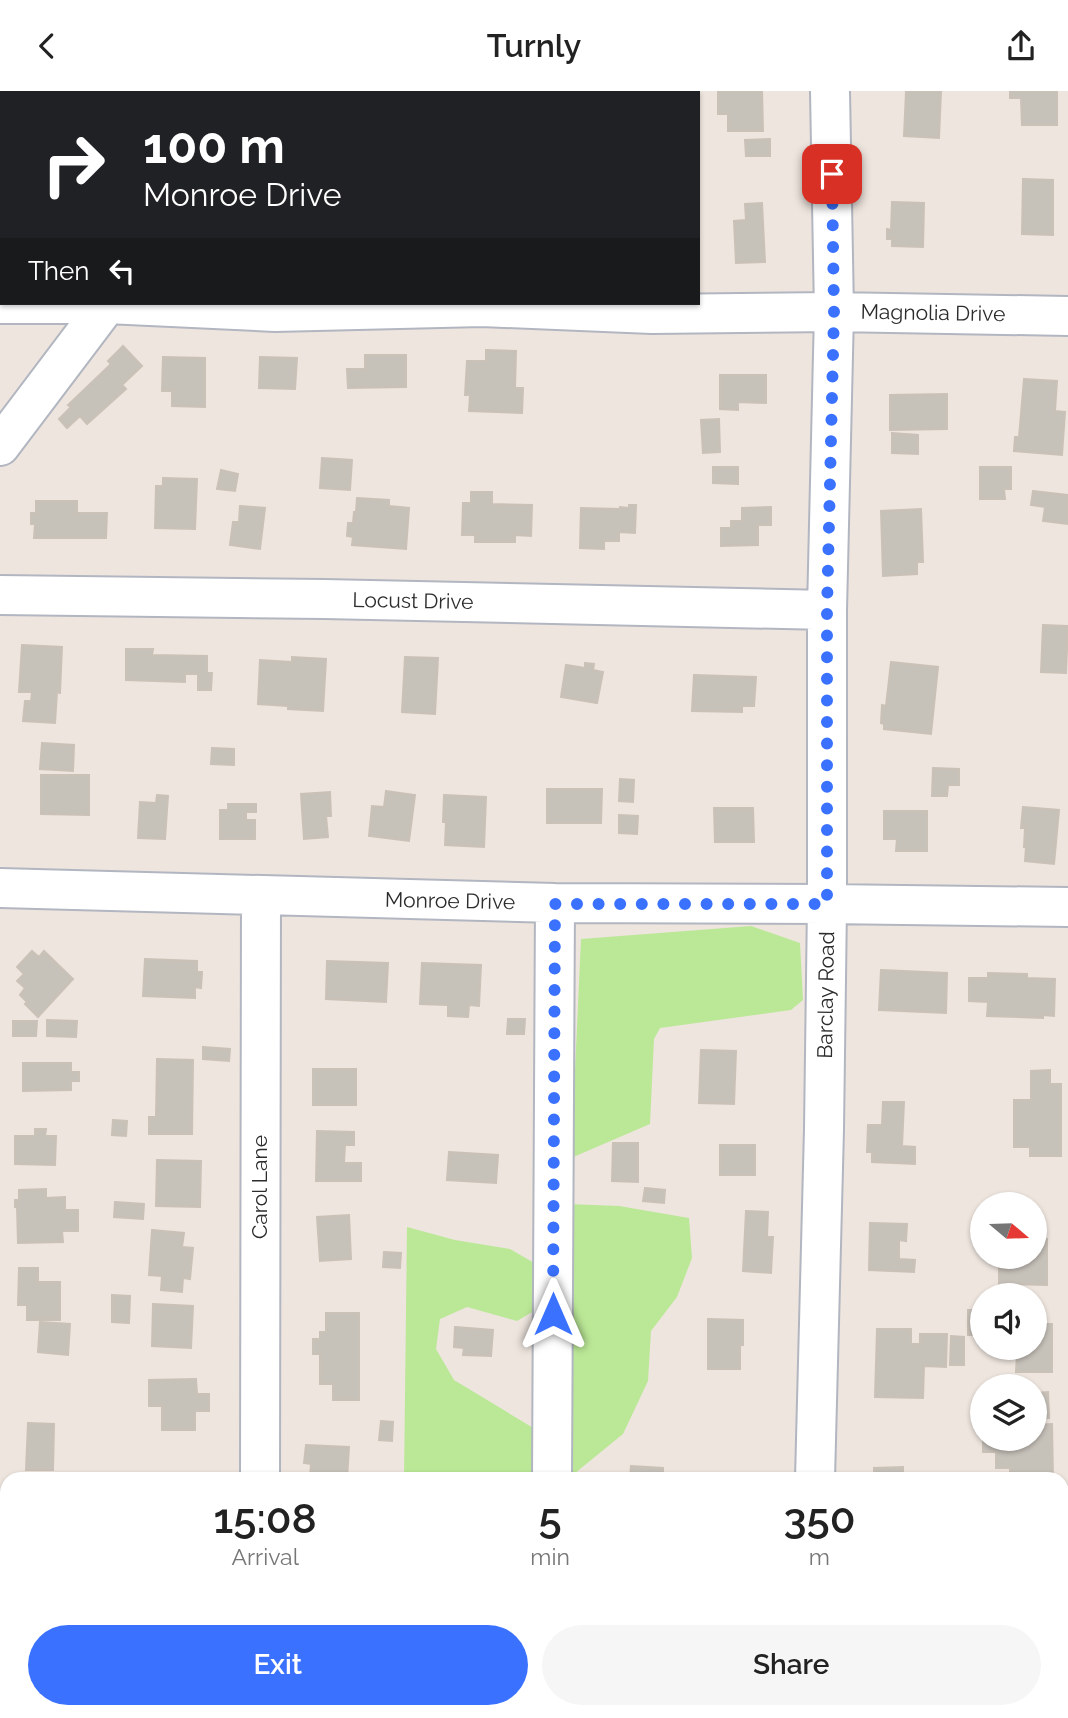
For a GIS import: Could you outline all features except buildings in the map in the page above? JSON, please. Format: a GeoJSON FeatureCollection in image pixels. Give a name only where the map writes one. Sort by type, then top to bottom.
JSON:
{"type":"FeatureCollection","features":[{"type":"Feature","properties":{"kind":"street","name":"Barclay Road"},"geometry":{"type":"LineString","coordinates":[[815,1472],[824,1129],[827,610],[834,312],[830,91]]}},
{"type":"Feature","properties":{"kind":"street"},"geometry":{"type":"LineString","coordinates":[[0,446],[107,305]]}},
{"type":"Feature","properties":{"kind":"street","name":"Magnolia Drive"},"geometry":{"type":"LineString","coordinates":[[129,305],[275,312],[482,307],[652,314],[834,312],[1068,316]]}},
{"type":"Feature","properties":{"kind":"street","name":"Locust Drive"},"geometry":{"type":"LineString","coordinates":[[0,595],[827,610]]}},
{"type":"Feature","properties":{"kind":"street","name":"Monroe Drive"},"geometry":{"type":"LineString","coordinates":[[0,888],[555,904],[1068,907]]}},
{"type":"Feature","properties":{"kind":"street","name":"Carol Lane"},"geometry":{"type":"LineString","coordinates":[[260,1472],[261,896]]}},
{"type":"Feature","properties":{"kind":"street"},"geometry":{"type":"LineString","coordinates":[[552,1472],[555,904]]}},
{"type":"Feature","properties":{"kind":"green space"},"geometry":{"type":"Polygon","coordinates":[[[751,926],[800,943],[803,1000],[791,1010],[660,1028],[654,1039],[650,1124],[571,1158],[581,939],[751,926]]]}},
{"type":"Feature","properties":{"kind":"green space"},"geometry":{"type":"Polygon","coordinates":[[[568,1204],[619,1206],[689,1218],[692,1258],[677,1297],[651,1331],[648,1381],[623,1434],[576,1472],[569,1472],[568,1204]]]}},
{"type":"Feature","properties":{"kind":"green space"},"geometry":{"type":"Polygon","coordinates":[[[407,1227],[455,1240],[510,1249],[536,1264],[539,1308],[517,1321],[467,1307],[440,1319],[436,1349],[454,1380],[540,1432],[538,1472],[404,1472],[407,1227]]]}},
{"type":"Feature","properties":{"kind":"route"},"geometry":{"type":"LineString","coordinates":[[553,1314],[555,904],[827,904],[827,610],[834,312],[832,174]]}}]}
